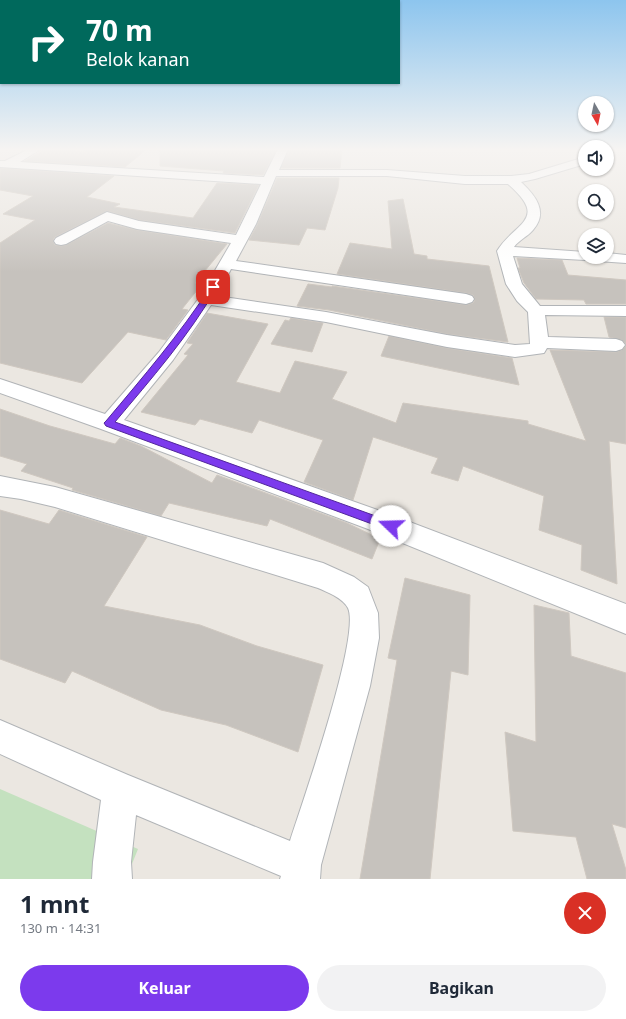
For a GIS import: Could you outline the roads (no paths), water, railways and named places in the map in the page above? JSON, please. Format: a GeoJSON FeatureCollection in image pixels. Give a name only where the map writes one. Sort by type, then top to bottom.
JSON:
{"type":"FeatureCollection","features":[{"type":"Feature","properties":{"kind":"street"},"geometry":{"type":"LineString","coordinates":[[109,423],[166,356],[207,299],[240,240],[264,190]]}},
{"type":"Feature","properties":{"kind":"street"},"geometry":{"type":"LineString","coordinates":[[504,250],[528,226],[533,215],[533,205],[530,197],[522,190]]}},
{"type":"Feature","properties":{"kind":"street"},"geometry":{"type":"LineString","coordinates":[[60,241],[107,216],[137,225],[240,240]]}},
{"type":"Feature","properties":{"kind":"street"},"geometry":{"type":"LineString","coordinates":[[504,250],[578,255]]}},
{"type":"Feature","properties":{"kind":"street"},"geometry":{"type":"LineString","coordinates":[[207,299],[326,317],[447,341],[514,351],[537,349],[540,342],[536,312],[522,298],[514,286],[504,250]]}},
{"type":"Feature","properties":{"kind":"street"},"geometry":{"type":"LineString","coordinates":[[614,258],[626,259]]}},
{"type":"Feature","properties":{"kind":"street"},"geometry":{"type":"LineString","coordinates":[[227,264],[466,299]]}},
{"type":"Feature","properties":{"kind":"street"},"geometry":{"type":"LineString","coordinates":[[536,312],[549,310],[626,311]]}},
{"type":"Feature","properties":{"kind":"street"},"geometry":{"type":"LineString","coordinates":[[540,342],[616,345]]}},
{"type":"Feature","properties":{"kind":"street"},"geometry":{"type":"LineString","coordinates":[[0,386],[109,423],[376,520],[626,619]]}},
{"type":"Feature","properties":{"kind":"street"},"geometry":{"type":"LineString","coordinates":[[0,486],[55,497],[323,576],[344,586],[358,597],[364,613],[363,645],[354,686],[301,872],[0,737]]}},
{"type":"Feature","properties":{"kind":"street"},"geometry":{"type":"LineString","coordinates":[[112,879],[112,862],[120,790]]}}]}
